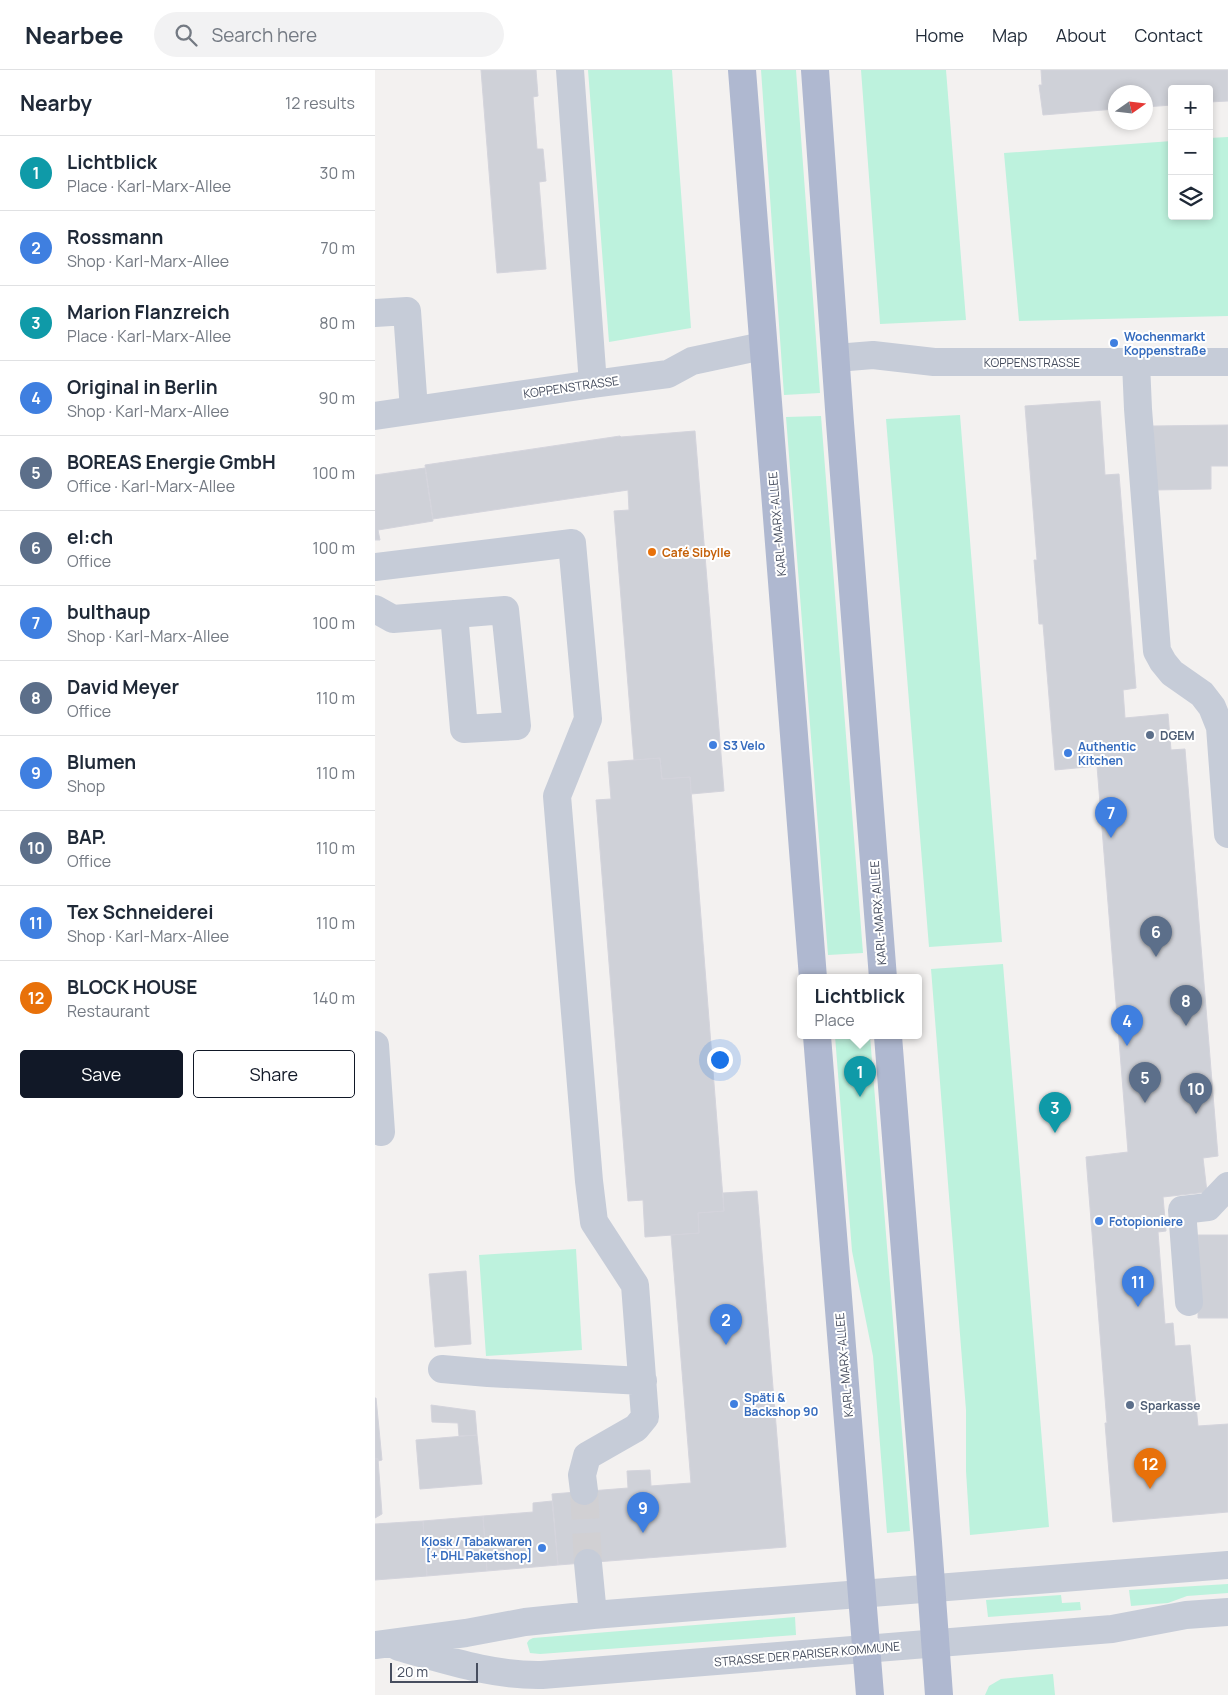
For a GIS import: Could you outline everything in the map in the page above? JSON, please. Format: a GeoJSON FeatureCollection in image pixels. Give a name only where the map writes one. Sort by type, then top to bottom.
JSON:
{"type":"FeatureCollection","features":[{"type":"Feature","properties":{"kind":"main road","name":"KARL-MARX-ALLEE"},"geometry":{"type":"LineString","coordinates":[[742,70],[813,974]]}},
{"type":"Feature","properties":{"kind":"main road","name":"KARL-MARX-ALLEE"},"geometry":{"type":"LineString","coordinates":[[815,70],[883,974]]}},
{"type":"Feature","properties":{"kind":"main road","name":"KARL-MARX-ALLEE"},"geometry":{"type":"LineString","coordinates":[[817,1039],[870,1695]]}},
{"type":"Feature","properties":{"kind":"main road"},"geometry":{"type":"LineString","coordinates":[[888,1039],[939,1695]]}},
{"type":"Feature","properties":{"kind":"street"},"geometry":{"type":"LineString","coordinates":[[570,70],[593,384]]}},
{"type":"Feature","properties":{"kind":"street"},"geometry":{"type":"LineString","coordinates":[[375,313],[407,311],[414,410]]}},
{"type":"Feature","properties":{"kind":"street","name":"KOPPENSTRASSE"},"geometry":{"type":"LineString","coordinates":[[375,416],[668,374],[692,362],[763,346]]}},
{"type":"Feature","properties":{"kind":"street","name":"KOPPENSTRASSE"},"geometry":{"type":"LineString","coordinates":[[836,358],[873,355],[934,362],[1228,362]]}},
{"type":"Feature","properties":{"kind":"street"},"geometry":{"type":"LineString","coordinates":[[1136,363],[1157,650],[1163,662],[1172,673],[1202,694],[1213,707],[1220,726],[1228,834]]}},
{"type":"Feature","properties":{"kind":"street"},"geometry":{"type":"LineString","coordinates":[[375,568],[572,543],[587,719],[557,796],[588,1171],[594,1222],[635,1284],[645,1417],[636,1428],[587,1456],[583,1475],[583,1491]]}},
{"type":"Feature","properties":{"kind":"street"},"geometry":{"type":"LineString","coordinates":[[375,609],[393,619],[454,614]]}},
{"type":"Feature","properties":{"kind":"street"},"geometry":{"type":"LineString","coordinates":[[375,1045],[381,1132]]}},
{"type":"Feature","properties":{"kind":"street"},"geometry":{"type":"LineString","coordinates":[[1189,1302],[1182,1210],[1208,1207],[1228,1186]]}},
{"type":"Feature","properties":{"kind":"street"},"geometry":{"type":"LineString","coordinates":[[442,1369],[643,1381]]}},
{"type":"Feature","properties":{"kind":"street"},"geometry":{"type":"LineString","coordinates":[[588,1563],[593,1615]]}},
{"type":"Feature","properties":{"kind":"street","name":"STRASSE DER PARISER KOMMUNE"},"geometry":{"type":"LineString","coordinates":[[382,1645],[525,1622],[593,1615],[1228,1565]]}},
{"type":"Feature","properties":{"kind":"street","name":"STRASSE DER PARISER KOMMUNE"},"geometry":{"type":"LineString","coordinates":[[382,1645],[497,1673],[523,1676],[1112,1629],[1186,1615],[1228,1612]]}},
{"type":"Feature","properties":{"kind":"green space"},"geometry":{"type":"Polygon","coordinates":[[[588,70],[672,70],[691,328],[609,342],[588,70]]]}},
{"type":"Feature","properties":{"kind":"green space"},"geometry":{"type":"Polygon","coordinates":[[[761,70],[796,70],[820,393],[784,395],[761,70]]]}},
{"type":"Feature","properties":{"kind":"green space"},"geometry":{"type":"Polygon","coordinates":[[[861,70],[946,70],[966,320],[880,324],[861,70]]]}},
{"type":"Feature","properties":{"kind":"green space"},"geometry":{"type":"Polygon","coordinates":[[[1228,137],[1228,316],[1019,321],[1004,153],[1168,141],[1168,220],[1213,220],[1213,138],[1228,137]]]}},
{"type":"Feature","properties":{"kind":"green space"},"geometry":{"type":"Polygon","coordinates":[[[960,415],[1002,942],[929,947],[886,419],[960,415]]]}},
{"type":"Feature","properties":{"kind":"green space"},"geometry":{"type":"Polygon","coordinates":[[[821,416],[863,953],[828,955],[786,417],[821,416]]]}},
{"type":"Feature","properties":{"kind":"green space"},"geometry":{"type":"Polygon","coordinates":[[[1003,964],[1049,1527],[970,1535],[966,1471],[966,1410],[931,969],[1003,964]]]}},
{"type":"Feature","properties":{"kind":"green space"},"geometry":{"type":"Polygon","coordinates":[[[835,1039],[870,1039],[910,1531],[887,1533],[873,1356],[852,1251],[835,1039]]]}},
{"type":"Feature","properties":{"kind":"green space"},"geometry":{"type":"Polygon","coordinates":[[[576,1249],[582,1350],[486,1356],[479,1255],[576,1249]]]}},
{"type":"Feature","properties":{"kind":"green space"},"geometry":{"type":"Polygon","coordinates":[[[1228,1584],[1228,1593],[1187,1596],[1168,1603],[1131,1606],[1129,1590],[1228,1584]]]}},
{"type":"Feature","properties":{"kind":"green space"},"geometry":{"type":"Polygon","coordinates":[[[1061,1595],[1062,1603],[1080,1602],[1081,1610],[988,1617],[986,1600],[1061,1595]]]}},
{"type":"Feature","properties":{"kind":"green space"},"geometry":{"type":"Polygon","coordinates":[[[795,1617],[796,1635],[540,1654],[530,1653],[527,1643],[533,1638],[795,1617]]]}},
{"type":"Feature","properties":{"kind":"green space"},"geometry":{"type":"Polygon","coordinates":[[[1053,1674],[1055,1695],[985,1695],[989,1686],[1001,1679],[1053,1674]]]}},
{"type":"Feature","properties":{"kind":"building"},"geometry":{"type":"Polygon","coordinates":[[[481,70],[536,70],[538,96],[533,97],[537,149],[543,149],[546,181],[539,182],[546,269],[497,273],[481,70]]]}},
{"type":"Feature","properties":{"kind":"building"},"geometry":{"type":"Polygon","coordinates":[[[1041,70],[1228,70],[1228,101],[1213,102],[1213,85],[1168,85],[1168,105],[1153,106],[1153,85],[1108,85],[1108,110],[1043,115],[1039,85],[1042,85],[1041,70]]]}},
{"type":"Feature","properties":{"kind":"building"},"geometry":{"type":"Polygon","coordinates":[[[1100,401],[1105,475],[1119,474],[1136,688],[1123,690],[1125,718],[1168,714],[1171,750],[1185,749],[1218,1156],[1203,1158],[1207,1192],[1163,1197],[1166,1231],[1158,1232],[1165,1324],[1173,1323],[1175,1346],[1190,1345],[1198,1426],[1228,1424],[1228,1512],[1113,1522],[1086,1157],[1128,1152],[1097,766],[1055,770],[1043,624],[1039,624],[1034,560],[1037,560],[1025,406],[1100,401]]]}},
{"type":"Feature","properties":{"kind":"building"},"geometry":{"type":"Polygon","coordinates":[[[1228,425],[1228,466],[1211,466],[1211,489],[1154,490],[1153,426],[1228,425]]]}},
{"type":"Feature","properties":{"kind":"building"},"geometry":{"type":"Polygon","coordinates":[[[695,431],[724,791],[691,794],[690,777],[662,779],[660,758],[634,760],[614,511],[629,510],[628,490],[433,519],[425,465],[620,436],[695,431]]]}},
{"type":"Feature","properties":{"kind":"building"},"geometry":{"type":"Polygon","coordinates":[[[425,468],[433,521],[378,530],[380,540],[375,540],[375,475],[425,468]]]}},
{"type":"Feature","properties":{"kind":"building"},"geometry":{"type":"Polygon","coordinates":[[[660,758],[662,779],[690,777],[724,1211],[698,1213],[699,1233],[645,1237],[643,1200],[628,1201],[596,800],[611,799],[608,762],[660,758]]]}},
{"type":"Feature","properties":{"kind":"building"},"geometry":{"type":"Polygon","coordinates":[[[757,1191],[786,1547],[558,1565],[552,1494],[628,1488],[627,1471],[650,1470],[651,1486],[691,1483],[671,1235],[699,1233],[698,1213],[724,1211],[723,1193],[757,1191]]]}},
{"type":"Feature","properties":{"kind":"building"},"geometry":{"type":"Polygon","coordinates":[[[1198,1235],[1228,1235],[1228,1318],[1198,1318],[1198,1235]]]}},
{"type":"Feature","properties":{"kind":"building"},"geometry":{"type":"Polygon","coordinates":[[[466,1271],[471,1344],[435,1347],[429,1274],[466,1271]]]}},
{"type":"Feature","properties":{"kind":"building"},"geometry":{"type":"Polygon","coordinates":[[[375,1398],[382,1460],[378,1461],[378,1459],[375,1459],[375,1398]]]}},
{"type":"Feature","properties":{"kind":"building"},"geometry":{"type":"Polygon","coordinates":[[[431,1405],[475,1411],[477,1435],[459,1436],[458,1423],[432,1422],[431,1405]]]}},
{"type":"Feature","properties":{"kind":"building"},"geometry":{"type":"Polygon","coordinates":[[[477,1435],[482,1484],[420,1489],[416,1440],[477,1435]]]}},
{"type":"Feature","properties":{"kind":"building"},"geometry":{"type":"Polygon","coordinates":[[[375,1459],[378,1459],[382,1514],[375,1518],[375,1459]]]}},
{"type":"Feature","properties":{"kind":"building"},"geometry":{"type":"Polygon","coordinates":[[[552,1501],[558,1565],[487,1571],[483,1516],[533,1512],[533,1503],[552,1501]]]}},
{"type":"Feature","properties":{"kind":"building"},"geometry":{"type":"Polygon","coordinates":[[[483,1516],[487,1571],[427,1576],[423,1521],[483,1516]]]}},
{"type":"Feature","properties":{"kind":"building"},"geometry":{"type":"Polygon","coordinates":[[[423,1521],[427,1576],[375,1580],[375,1524],[423,1521]]]}},
{"type":"Feature","properties":{"kind":"tunnel"},"geometry":{"type":"LineString","coordinates":[[584,1491],[588,1563]]}},
{"type":"Feature","properties":{"kind":"place","name":"Wochenmarkt Koppenstraße"},"geometry":{"type":"Point","coordinates":[1114,343]}},
{"type":"Feature","properties":{"kind":"place","name":"Café Sibylle"},"geometry":{"type":"Point","coordinates":[652,552]}},
{"type":"Feature","properties":{"kind":"place","name":"DGEM"},"geometry":{"type":"Point","coordinates":[1150,735]}},
{"type":"Feature","properties":{"kind":"place","name":"S3 Velo"},"geometry":{"type":"Point","coordinates":[713,745]}},
{"type":"Feature","properties":{"kind":"place","name":"Authentic Kitchen"},"geometry":{"type":"Point","coordinates":[1068,753]}},
{"type":"Feature","properties":{"kind":"place","name":"bulthaup"},"geometry":{"type":"Point","coordinates":[1111,838]}},
{"type":"Feature","properties":{"kind":"place","name":"el:ch"},"geometry":{"type":"Point","coordinates":[1156,957]}},
{"type":"Feature","properties":{"kind":"place","name":"David Meyer"},"geometry":{"type":"Point","coordinates":[1186,1026]}},
{"type":"Feature","properties":{"kind":"place","name":"Original in Berlin"},"geometry":{"type":"Point","coordinates":[1127,1046]}},
{"type":"Feature","properties":{"kind":"place","name":"Lichtblick"},"geometry":{"type":"Point","coordinates":[860,1097]}},
{"type":"Feature","properties":{"kind":"place","name":"BOREAS Energie GmbH"},"geometry":{"type":"Point","coordinates":[1145,1103]}},
{"type":"Feature","properties":{"kind":"place","name":"BAP."},"geometry":{"type":"Point","coordinates":[1196,1114]}},
{"type":"Feature","properties":{"kind":"place","name":"Marion Flanzreich"},"geometry":{"type":"Point","coordinates":[1055,1133]}},
{"type":"Feature","properties":{"kind":"place","name":"Fotopioniere"},"geometry":{"type":"Point","coordinates":[1099,1221]}},
{"type":"Feature","properties":{"kind":"place","name":"Tex Schneiderei"},"geometry":{"type":"Point","coordinates":[1138,1307]}},
{"type":"Feature","properties":{"kind":"place","name":"Rossmann"},"geometry":{"type":"Point","coordinates":[726,1345]}},
{"type":"Feature","properties":{"kind":"place","name":"Späti & Backshop 90"},"geometry":{"type":"Point","coordinates":[734,1404]}},
{"type":"Feature","properties":{"kind":"place","name":"Sparkasse"},"geometry":{"type":"Point","coordinates":[1130,1405]}},
{"type":"Feature","properties":{"kind":"place","name":"BLOCK HOUSE"},"geometry":{"type":"Point","coordinates":[1150,1489]}},
{"type":"Feature","properties":{"kind":"place","name":"Blumen"},"geometry":{"type":"Point","coordinates":[643,1533]}},
{"type":"Feature","properties":{"kind":"place","name":"Kiosk / Tabakwaren [+ DHL Paketshop]"},"geometry":{"type":"Point","coordinates":[542,1548]}}]}
